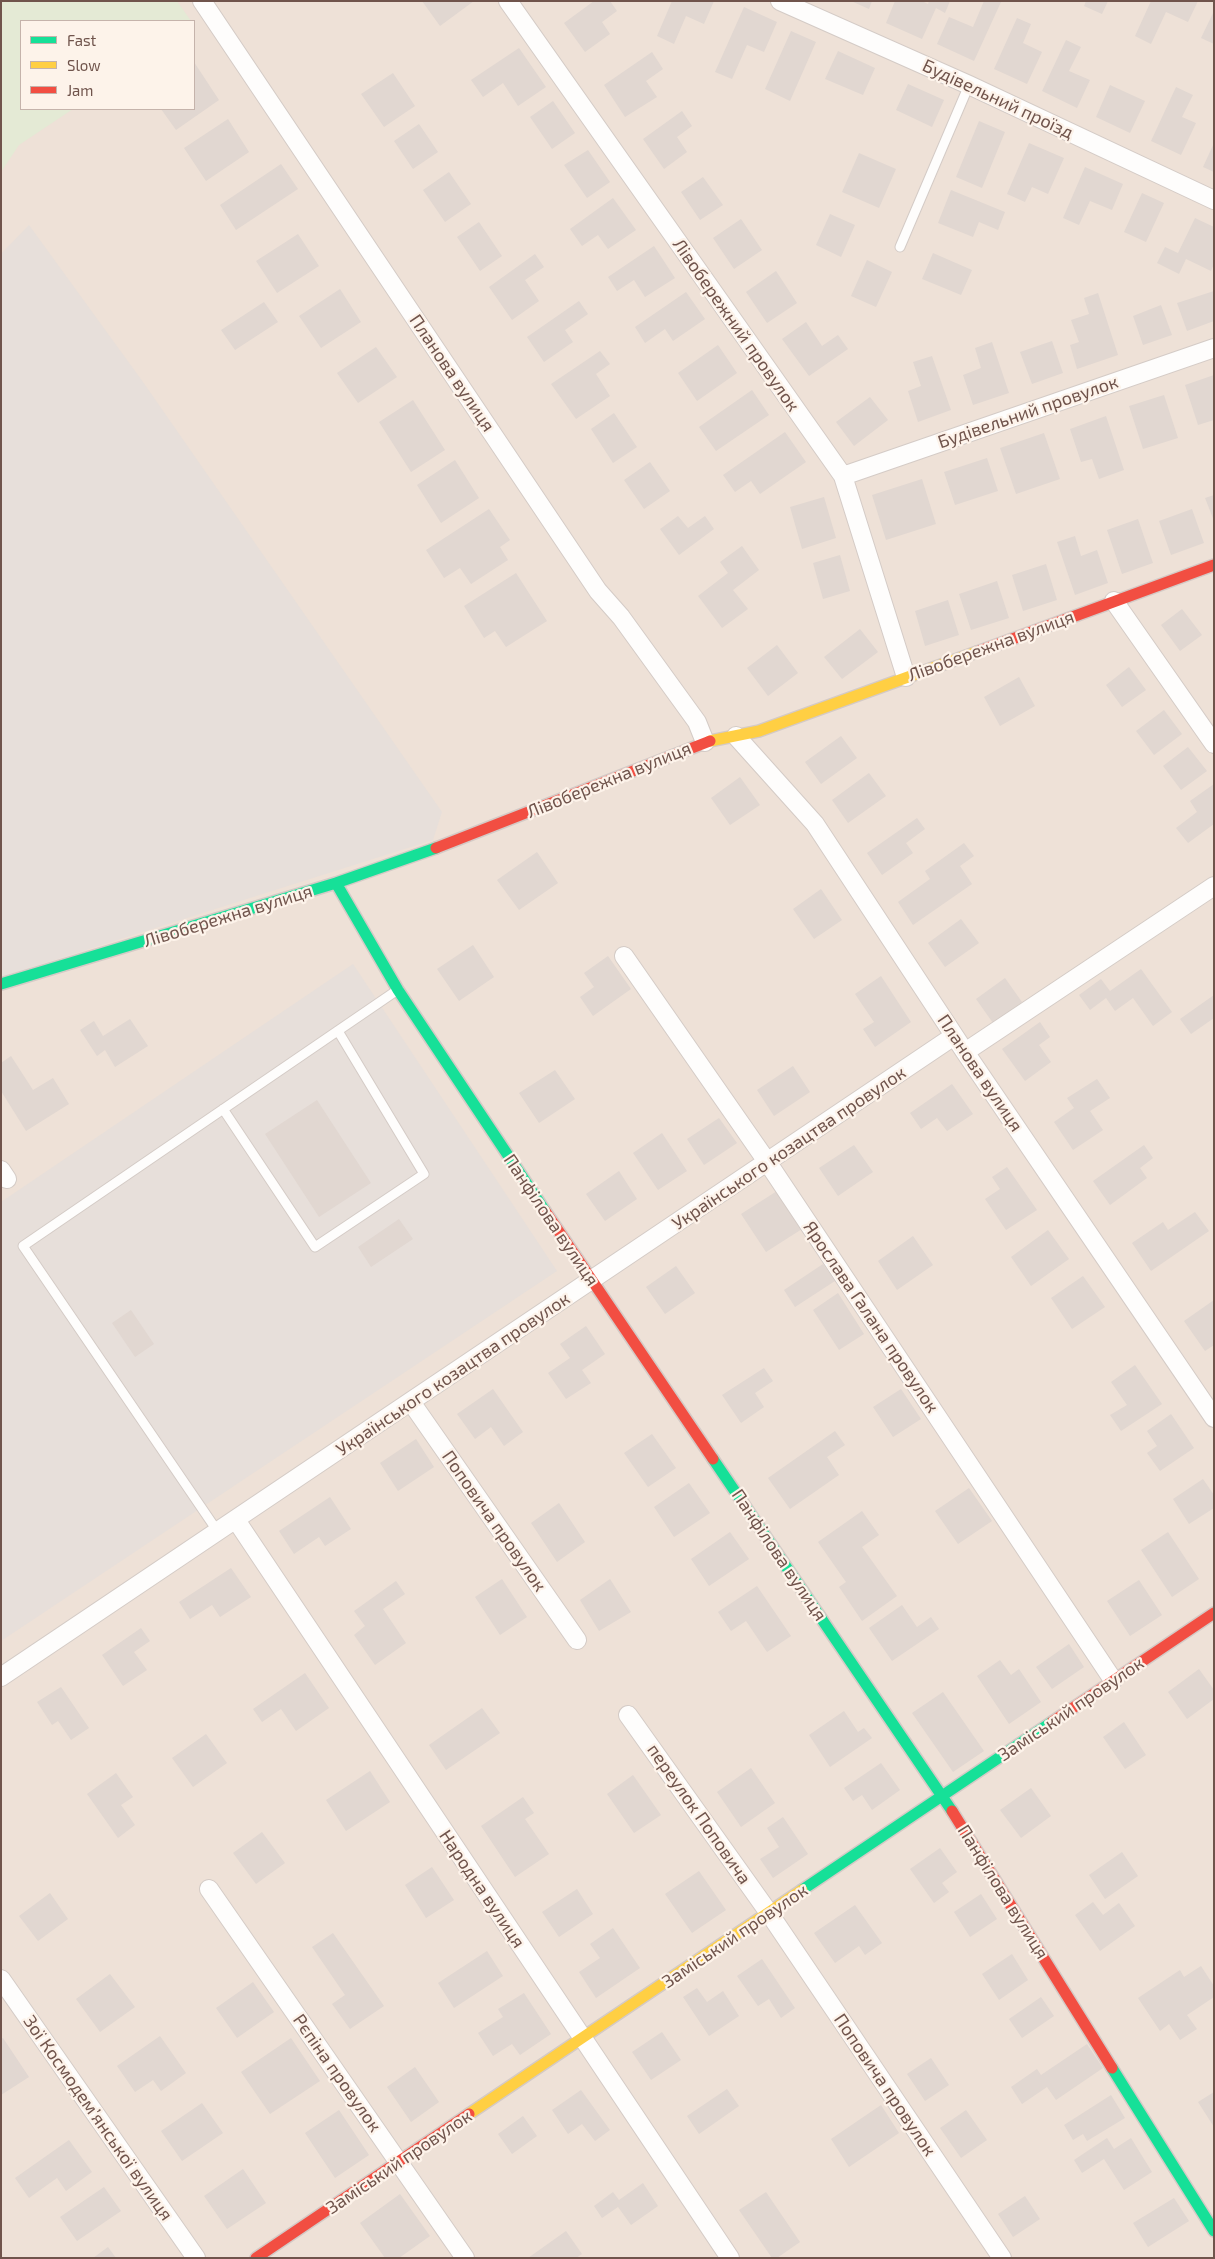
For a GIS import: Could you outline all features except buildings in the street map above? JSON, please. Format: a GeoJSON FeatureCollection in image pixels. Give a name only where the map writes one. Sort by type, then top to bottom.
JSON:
{"type":"FeatureCollection","features":[{"type":"Feature","properties":{"kind":"street","name":"Планова вулиця"},"geometry":{"type":"LineString","coordinates":[[202,1],[598,590],[621,617],[697,722],[705,742]]}},
{"type":"Feature","properties":{"kind":"street","name":"Лівобережний провулок"},"geometry":{"type":"LineString","coordinates":[[508,1],[843,476],[906,677]]}},
{"type":"Feature","properties":{"kind":"street","name":"Будівельний проїзд"},"geometry":{"type":"LineString","coordinates":[[780,1],[969,85],[1214,200]]}},
{"type":"Feature","properties":{"kind":"street","name":"Будівельний провулок"},"geometry":{"type":"LineString","coordinates":[[843,476],[1214,348]]}},
{"type":"Feature","properties":{"kind":"street","name":"Лівобережна вулиця"},"geometry":{"type":"LineString","coordinates":[[1,984],[336,883],[457,841],[705,742],[759,731],[1214,565]]}},
{"type":"Feature","properties":{"kind":"street"},"geometry":{"type":"LineString","coordinates":[[1114,601],[1214,744]]}},
{"type":"Feature","properties":{"kind":"street","name":"Планова вулиця"},"geometry":{"type":"LineString","coordinates":[[736,736],[815,824],[954,1036],[1214,1418]]}},
{"type":"Feature","properties":{"kind":"street","name":"Панфілова вулиця"},"geometry":{"type":"LineString","coordinates":[[336,883],[398,990],[592,1281],[942,1795],[1214,2231]]}},
{"type":"Feature","properties":{"kind":"street"},"geometry":{"type":"LineString","coordinates":[[966,1052],[1214,886]]}},
{"type":"Feature","properties":{"kind":"street","name":"Ярослава Галана провулок"},"geometry":{"type":"LineString","coordinates":[[624,956],[768,1163],[1113,1680]]}},
{"type":"Feature","properties":{"kind":"street","name":"Українського козацтва провулок"},"geometry":{"type":"LineString","coordinates":[[1,1677],[768,1163],[954,1036]]}},
{"type":"Feature","properties":{"kind":"street","name":"Поповича провулок"},"geometry":{"type":"LineString","coordinates":[[411,1402],[577,1640]]}},
{"type":"Feature","properties":{"kind":"street","name":"Народна вулиця"},"geometry":{"type":"LineString","coordinates":[[236,1520],[730,2258]]}},
{"type":"Feature","properties":{"kind":"street","name":"Заміський провулок"},"geometry":{"type":"LineString","coordinates":[[256,2258],[1214,1613]]}},
{"type":"Feature","properties":{"kind":"street","name":"переулок Поповича"},"geometry":{"type":"LineString","coordinates":[[628,1715],[769,1913]]}},
{"type":"Feature","properties":{"kind":"street","name":"Рєпіна провулок"},"geometry":{"type":"LineString","coordinates":[[209,1889],[465,2258]]}},
{"type":"Feature","properties":{"kind":"street","name":"Поповича провулок"},"geometry":{"type":"LineString","coordinates":[[769,1913],[1002,2258]]}},
{"type":"Feature","properties":{"kind":"street","name":"Зої Космодем’янської вулиця"},"geometry":{"type":"LineString","coordinates":[[1,1979],[196,2258]]}},
{"type":"Feature","properties":{"kind":"lane"},"geometry":{"type":"LineString","coordinates":[[900,247],[969,85]]}},
{"type":"Feature","properties":{"kind":"lane"},"geometry":{"type":"LineString","coordinates":[[218,1532],[23,1246],[398,990]]}},
{"type":"Feature","properties":{"kind":"lane"},"geometry":{"type":"LineString","coordinates":[[223,1109],[315,1247],[424,1174],[338,1031]]}},
{"type":"Feature","properties":{"kind":"shaded area"},"geometry":{"type":"Polygon","coordinates":[[[1,1],[1214,1],[1214,2258],[1,2258],[1,1]]]}},
{"type":"Feature","properties":{"kind":"shaded area"},"geometry":{"type":"Polygon","coordinates":[[[29,225],[143,382],[442,812],[433,840],[1,977],[1,254],[29,225]]]}},
{"type":"Feature","properties":{"kind":"shaded area"},"geometry":{"type":"Polygon","coordinates":[[[353,964],[557,1271],[1,1641],[1,1202],[353,964]]]}},
{"type":"Feature","properties":{"kind":"green space"},"geometry":{"type":"Polygon","coordinates":[[[1,1],[177,1],[190,20],[20,20],[20,110],[72,110],[19,145],[1,172],[1,1]]]}},
{"type":"Feature","properties":{"kind":"traffic: fast"},"geometry":{"type":"LineString","coordinates":[[1,984],[336,883],[436,848]]}},
{"type":"Feature","properties":{"kind":"traffic: fast"},"geometry":{"type":"LineString","coordinates":[[336,883],[398,990],[545,1211]]}},
{"type":"Feature","properties":{"kind":"traffic: fast"},"geometry":{"type":"LineString","coordinates":[[713,1459],[952,1811]]}},
{"type":"Feature","properties":{"kind":"traffic: fast"},"geometry":{"type":"LineString","coordinates":[[802,1890],[1052,1722]]}},
{"type":"Feature","properties":{"kind":"traffic: fast"},"geometry":{"type":"LineString","coordinates":[[1112,2068],[1214,2231]]}},
{"type":"Feature","properties":{"kind":"traffic: slow"},"geometry":{"type":"LineString","coordinates":[[710,741],[759,731],[977,652]]}},
{"type":"Feature","properties":{"kind":"traffic: slow"},"geometry":{"type":"LineString","coordinates":[[469,2114],[802,1890]]}},
{"type":"Feature","properties":{"kind":"traffic: jam"},"geometry":{"type":"LineString","coordinates":[[977,652],[1214,565]]}},
{"type":"Feature","properties":{"kind":"traffic: jam"},"geometry":{"type":"LineString","coordinates":[[436,848],[710,741]]}},
{"type":"Feature","properties":{"kind":"traffic: jam"},"geometry":{"type":"LineString","coordinates":[[545,1211],[713,1459]]}},
{"type":"Feature","properties":{"kind":"traffic: jam"},"geometry":{"type":"LineString","coordinates":[[1052,1722],[1214,1613]]}},
{"type":"Feature","properties":{"kind":"traffic: jam"},"geometry":{"type":"LineString","coordinates":[[952,1811],[1112,2068]]}},
{"type":"Feature","properties":{"kind":"traffic: jam"},"geometry":{"type":"LineString","coordinates":[[256,2258],[469,2114]]}}]}
